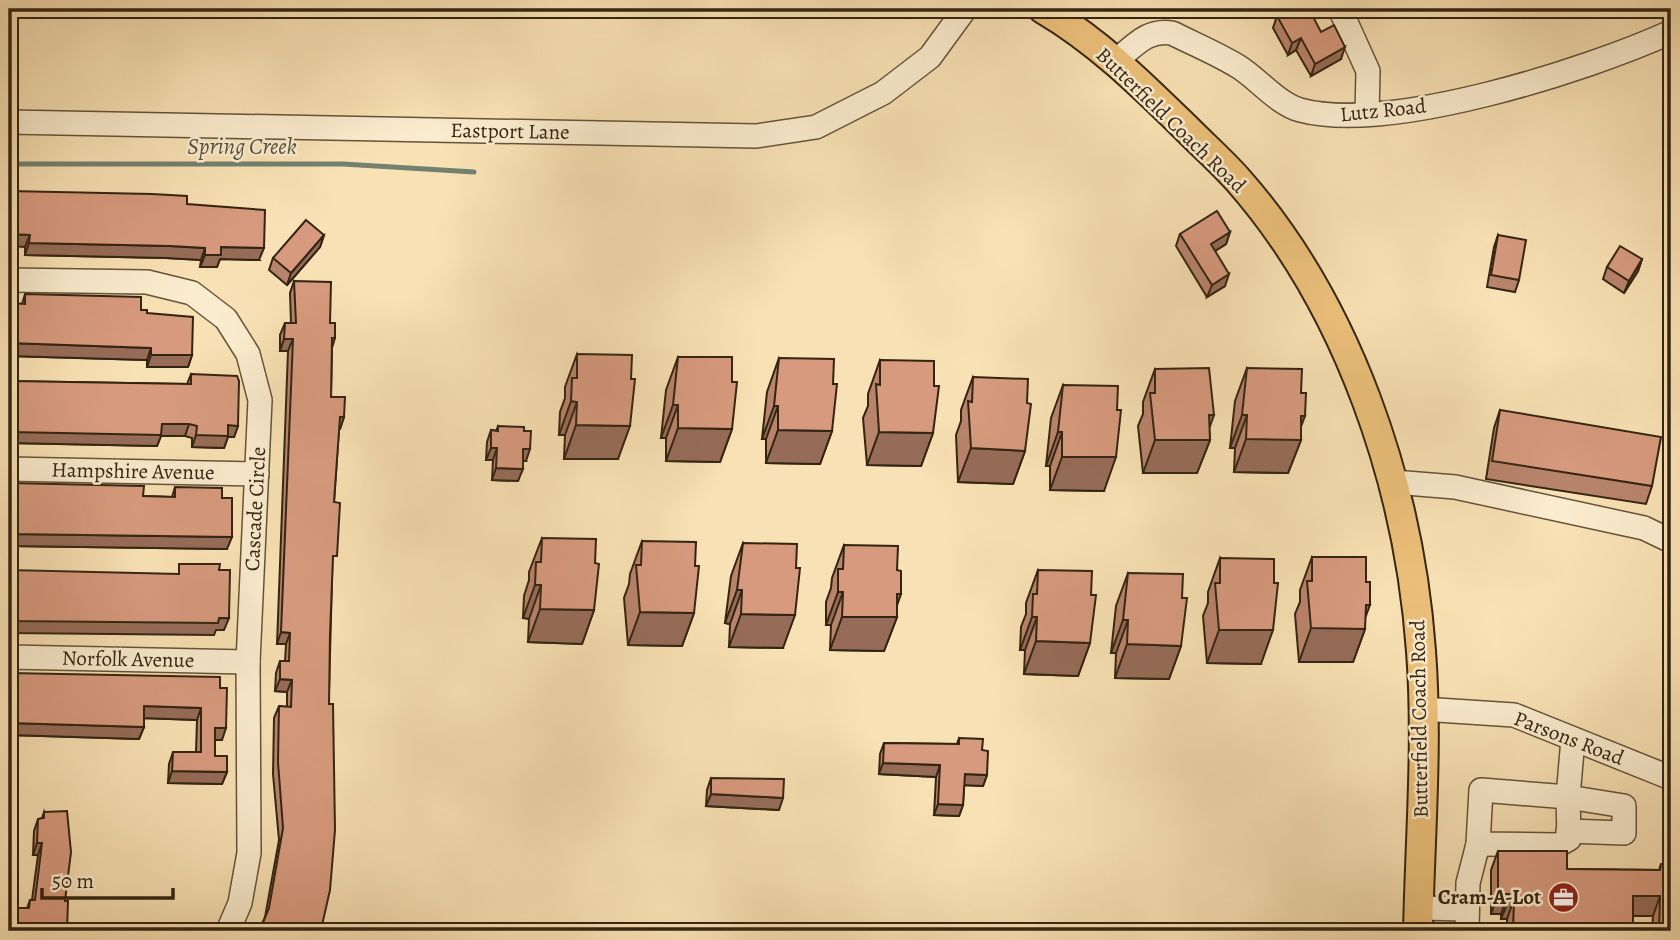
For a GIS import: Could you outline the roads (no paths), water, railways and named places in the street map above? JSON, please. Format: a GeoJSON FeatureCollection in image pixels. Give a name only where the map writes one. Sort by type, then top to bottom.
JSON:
{"type":"FeatureCollection","features":[{"type":"Feature","properties":{"kind":"main road","name":"Butterfield Coach Road"},"geometry":{"type":"LineString","coordinates":[[1044,9],[1117,60],[1238,180],[1289,250],[1333,325],[1357,379],[1394,482],[1416,599],[1422,709],[1418,920]]}},
{"type":"Feature","properties":{"kind":"street","name":"Eastport Lane"},"geometry":{"type":"LineString","coordinates":[[9,122],[756,136],[816,127],[883,93],[930,57],[965,9]]}},
{"type":"Feature","properties":{"kind":"street"},"geometry":{"type":"LineString","coordinates":[[1340,9],[1368,71],[1367,114]]}},
{"type":"Feature","properties":{"kind":"street","name":"Lutz Road"},"geometry":{"type":"LineString","coordinates":[[1117,60],[1149,34],[1160,31],[1172,33],[1239,67],[1296,109],[1328,115],[1367,114],[1427,107],[1514,86],[1626,52],[1671,32]]}},
{"type":"Feature","properties":{"kind":"street","name":"Cascade Circle"},"geometry":{"type":"LineString","coordinates":[[9,280],[147,282],[192,293],[226,318],[248,354],[260,400],[248,662],[248,853],[240,903],[228,931]]}},
{"type":"Feature","properties":{"kind":"street","name":"Hampshire Avenue"},"geometry":{"type":"LineString","coordinates":[[9,469],[257,474]]}},
{"type":"Feature","properties":{"kind":"street"},"geometry":{"type":"LineString","coordinates":[[1394,482],[1455,487],[1644,528],[1671,541]]}},
{"type":"Feature","properties":{"kind":"street","name":"Norfolk Avenue"},"geometry":{"type":"LineString","coordinates":[[9,657],[248,662]]}},
{"type":"Feature","properties":{"kind":"street","name":"Parsons Road"},"geometry":{"type":"LineString","coordinates":[[1422,709],[1514,715],[1671,778]]}},
{"type":"Feature","properties":{"kind":"street"},"geometry":{"type":"LineString","coordinates":[[1478,844],[1558,845],[1569,839],[1568,797],[1573,739]]}},
{"type":"Feature","properties":{"kind":"street"},"geometry":{"type":"LineString","coordinates":[[1418,920],[1467,920],[1468,883],[1478,844],[1480,790],[1568,797],[1624,806],[1624,833],[1569,831]]}},
{"type":"Feature","properties":{"kind":"waterway","name":"Spring Creek"},"geometry":{"type":"LineString","coordinates":[[9,164],[343,164],[474,172]]}},
{"type":"Feature","properties":{"kind":"place","name":"Cram-A-Lot"},"geometry":{"type":"Point","coordinates":[1564,897]}}]}
